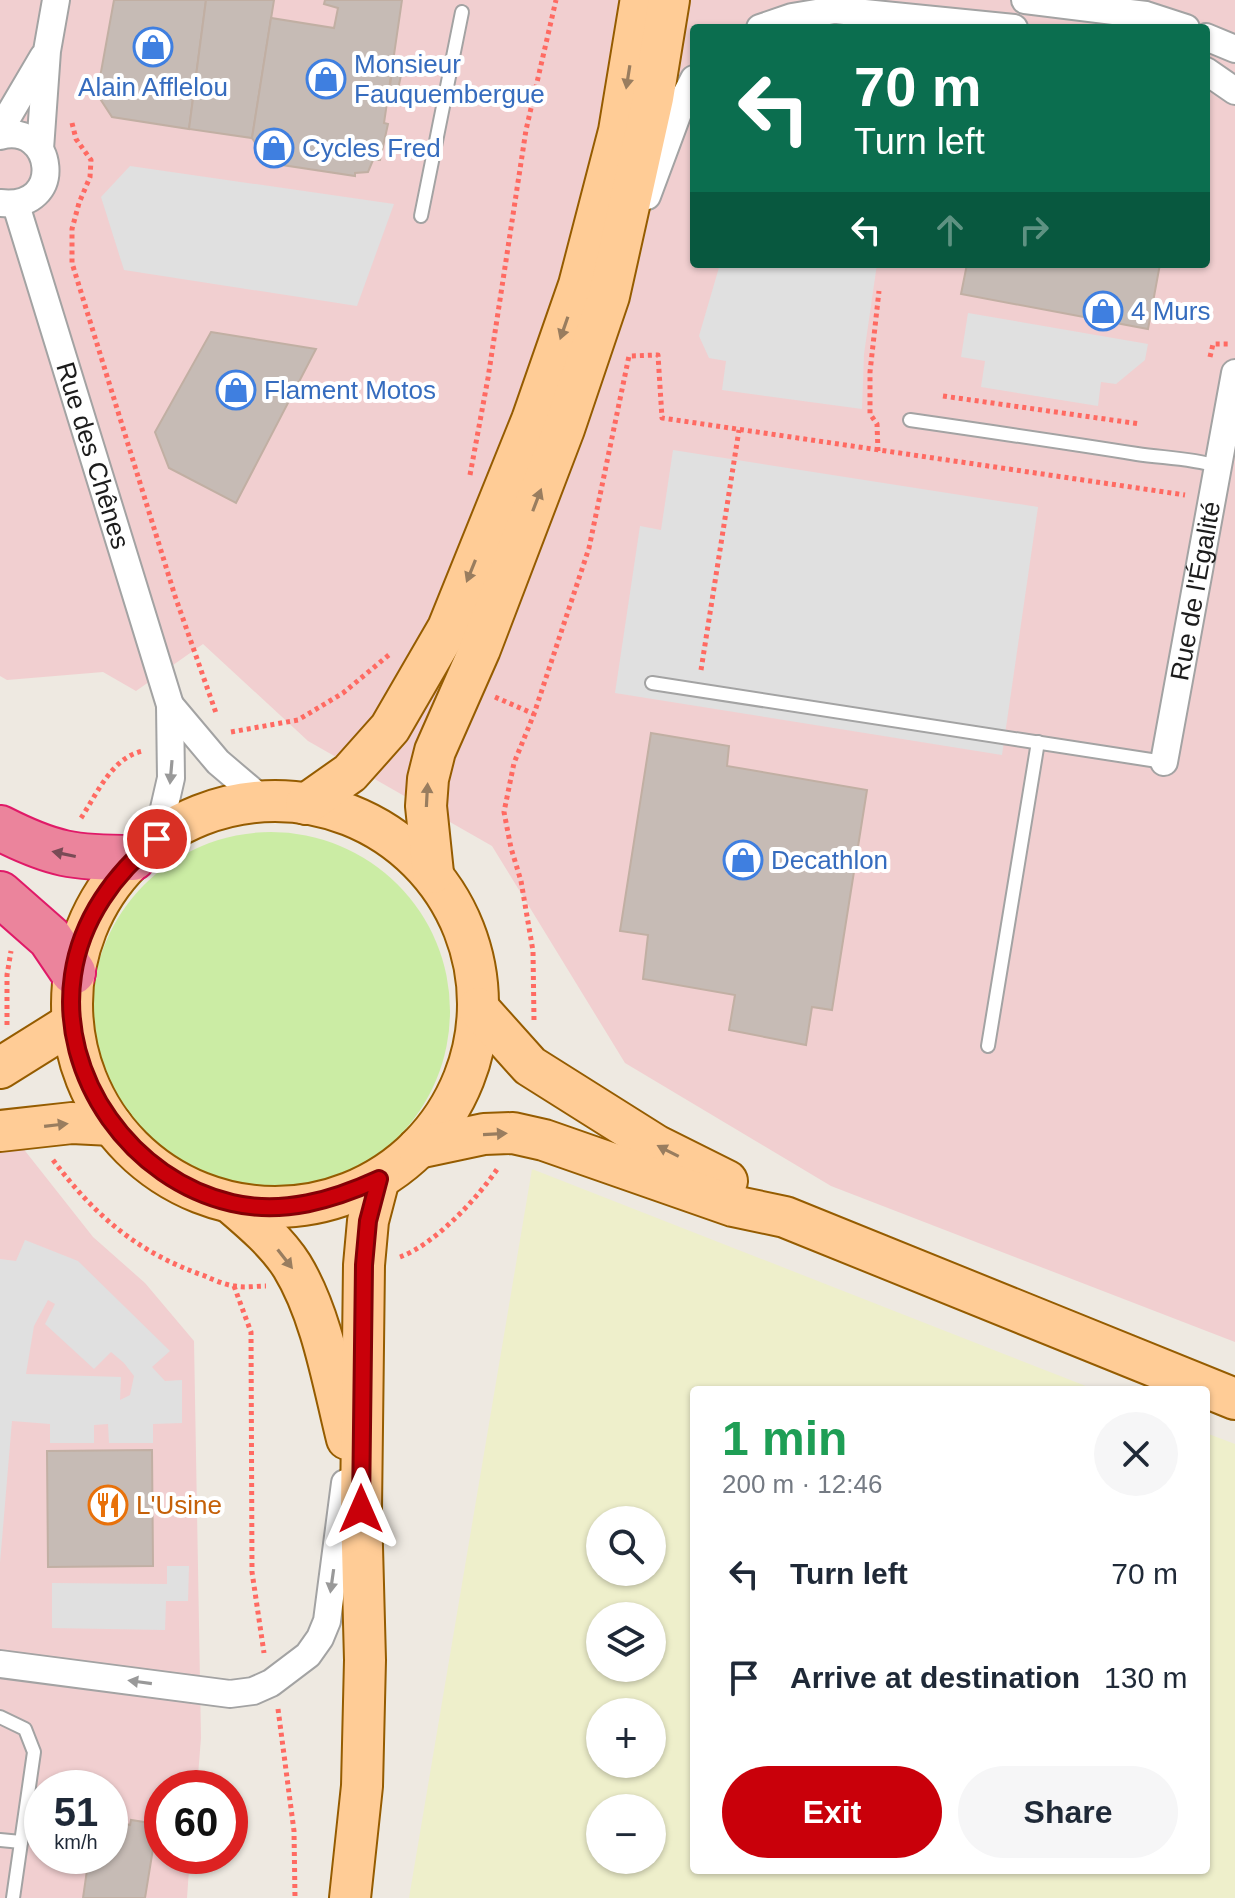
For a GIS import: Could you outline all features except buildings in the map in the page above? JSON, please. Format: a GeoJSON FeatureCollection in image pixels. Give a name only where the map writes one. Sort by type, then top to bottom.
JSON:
{"type":"FeatureCollection","features":[{"type":"Feature","properties":{"kind":"highway"},"geometry":{"type":"LineString","coordinates":[[0,828],[30,844],[85,858],[145,848]]}},
{"type":"Feature","properties":{"kind":"highway"},"geometry":{"type":"LineString","coordinates":[[9,902],[50,938],[73,972]]}},
{"type":"Feature","properties":{"kind":"main road"},"geometry":{"type":"LineString","coordinates":[[306,804],[350,773],[390,728],[448,628],[532,420],[579,285],[619,131],[641,0]]}},
{"type":"Feature","properties":{"kind":"main road"},"geometry":{"type":"LineString","coordinates":[[433,873],[398,843],[349,814],[286,800],[216,809],[183,823],[145,848],[117,876],[91,917],[73,972],[72,1023],[80,1060],[112,1125],[146,1160],[165,1175],[187,1186],[231,1203],[290,1206],[346,1194],[379,1179],[418,1148],[445,1114],[464,1076],[478,1008],[473,963],[465,935],[433,873],[426,806],[428,779],[435,751],[486,634],[564,429],[609,296],[653,98],[669,0]]}},
{"type":"Feature","properties":{"kind":"main road"},"geometry":{"type":"LineString","coordinates":[[478,1008],[530,1066],[657,1146],[743,1189],[785,1217]]}},
{"type":"Feature","properties":{"kind":"main road"},"geometry":{"type":"LineString","coordinates":[[4,1066],[72,1023]]}},
{"type":"Feature","properties":{"kind":"main road"},"geometry":{"type":"LineString","coordinates":[[15,1129],[72,1123],[112,1125]]}},
{"type":"Feature","properties":{"kind":"main road"},"geometry":{"type":"LineString","coordinates":[[418,1148],[484,1134],[513,1133],[544,1140],[733,1206],[785,1217],[1203,1386]]}},
{"type":"Feature","properties":{"kind":"main road"},"geometry":{"type":"LineString","coordinates":[[350,1898],[362,1786],[364,1708],[361,1509],[364,1265],[368,1221],[379,1179]]}},
{"type":"Feature","properties":{"kind":"main road"},"geometry":{"type":"LineString","coordinates":[[231,1203],[290,1263],[308,1296],[349,1448],[361,1509]]}},
{"type":"Feature","properties":{"kind":"main road"},"geometry":{"type":"LineString","coordinates":[[1210,1389],[1235,1399]]}},
{"type":"Feature","properties":{"kind":"street"},"geometry":{"type":"LineString","coordinates":[[40,149],[47,51],[56,0]]}},
{"type":"Feature","properties":{"kind":"street"},"geometry":{"type":"LineString","coordinates":[[1025,0],[1146,15],[1174,24]]}},
{"type":"Feature","properties":{"kind":"street"},"geometry":{"type":"LineString","coordinates":[[772,24],[792,17],[835,10],[974,24]]}},
{"type":"Feature","properties":{"kind":"street"},"geometry":{"type":"LineString","coordinates":[[1210,39],[1235,49]]}},
{"type":"Feature","properties":{"kind":"street"},"geometry":{"type":"LineString","coordinates":[[0,130],[47,51]]}},
{"type":"Feature","properties":{"kind":"street"},"geometry":{"type":"LineString","coordinates":[[1210,74],[1235,91]]}},
{"type":"Feature","properties":{"kind":"street"},"geometry":{"type":"LineString","coordinates":[[609,296],[690,87]]}},
{"type":"Feature","properties":{"kind":"street"},"geometry":{"type":"LineString","coordinates":[[0,136],[19,135],[31,140],[40,149],[45,161],[46,175],[36,195],[8,204]]}},
{"type":"Feature","properties":{"kind":"street","name":"Rue des Chênes"},"geometry":{"type":"LineString","coordinates":[[8,204],[170,705],[218,762],[264,801]]}},
{"type":"Feature","properties":{"kind":"street","name":"Rue de l'Égalité"},"geometry":{"type":"LineString","coordinates":[[1164,762],[1235,373]]}},
{"type":"Feature","properties":{"kind":"street"},"geometry":{"type":"LineString","coordinates":[[145,848],[171,778],[198,739]]}},
{"type":"Feature","properties":{"kind":"street"},"geometry":{"type":"LineString","coordinates":[[0,1664],[230,1694],[253,1691],[271,1683],[308,1655],[327,1621],[349,1448]]}},
{"type":"Feature","properties":{"kind":"lane"},"geometry":{"type":"LineString","coordinates":[[421,216],[462,12]]}},
{"type":"Feature","properties":{"kind":"lane"},"geometry":{"type":"LineString","coordinates":[[910,420],[1095,445],[1139,454],[1192,458],[1217,466]]}},
{"type":"Feature","properties":{"kind":"lane"},"geometry":{"type":"LineString","coordinates":[[652,683],[1164,762]]}},
{"type":"Feature","properties":{"kind":"lane"},"geometry":{"type":"LineString","coordinates":[[988,1046],[1038,742]]}},
{"type":"Feature","properties":{"kind":"lane"},"geometry":{"type":"LineString","coordinates":[[0,1717],[25,1729],[34,1752],[13,1898]]}},
{"type":"Feature","properties":{"kind":"lane"},"geometry":{"type":"LineString","coordinates":[[0,1840],[21,1842]]}},
{"type":"Feature","properties":{"kind":"path"},"geometry":{"type":"LineString","coordinates":[[469,477],[488,378],[526,130],[556,0]]}},
{"type":"Feature","properties":{"kind":"path"},"geometry":{"type":"LineString","coordinates":[[43,100],[68,108],[76,139],[91,160],[90,177],[72,229],[72,263],[175,596],[198,739]]}},
{"type":"Feature","properties":{"kind":"path"},"geometry":{"type":"LineString","coordinates":[[878,451],[877,424],[870,414],[870,372],[879,291]]}},
{"type":"Feature","properties":{"kind":"path"},"geometry":{"type":"LineString","coordinates":[[1213,344],[1235,344]]}},
{"type":"Feature","properties":{"kind":"path"},"geometry":{"type":"LineString","coordinates":[[530,1066],[535,1026],[533,951],[521,881],[504,812],[514,763],[534,714],[589,548],[629,356],[658,355],[662,418],[1185,495]]}},
{"type":"Feature","properties":{"kind":"path"},"geometry":{"type":"LineString","coordinates":[[943,396],[1140,424]]}},
{"type":"Feature","properties":{"kind":"path"},"geometry":{"type":"LineString","coordinates":[[698,690],[739,430]]}},
{"type":"Feature","properties":{"kind":"path"},"geometry":{"type":"LineString","coordinates":[[57,853],[117,764],[135,752],[298,720],[343,693],[393,650]]}},
{"type":"Feature","properties":{"kind":"path"},"geometry":{"type":"LineString","coordinates":[[4,1066],[9,902]]}},
{"type":"Feature","properties":{"kind":"path"},"geometry":{"type":"LineString","coordinates":[[15,1129],[109,1224],[143,1248],[183,1268],[234,1286],[269,1286],[297,1276]]}},
{"type":"Feature","properties":{"kind":"path"},"geometry":{"type":"LineString","coordinates":[[364,1265],[378,1265],[406,1255],[469,1207],[497,1170],[513,1133]]}},
{"type":"Feature","properties":{"kind":"path"},"geometry":{"type":"LineString","coordinates":[[234,1286],[251,1332],[252,1572],[266,1669],[282,1727],[292,1816],[295,1898]]}},
{"type":"Feature","properties":{"kind":"shaded area"},"geometry":{"type":"Polygon","coordinates":[[[0,0],[1235,0],[1235,1342],[831,1186],[625,1063],[492,846],[308,741],[203,644],[136,691],[103,672],[7,680],[0,676],[0,0]]]}},
{"type":"Feature","properties":{"kind":"shaded area"},"geometry":{"type":"Polygon","coordinates":[[[130,166],[394,204],[357,306],[124,270],[101,197],[130,166]]]}},
{"type":"Feature","properties":{"kind":"shaded area"},"geometry":{"type":"Polygon","coordinates":[[[719,268],[876,268],[864,354],[862,409],[722,390],[726,361],[709,358],[699,336],[719,268]]]}},
{"type":"Feature","properties":{"kind":"shaded area"},"geometry":{"type":"Polygon","coordinates":[[[968,313],[1148,344],[1145,360],[1116,384],[1101,382],[1098,406],[981,387],[985,361],[961,357],[968,313]]]}},
{"type":"Feature","properties":{"kind":"shaded area"},"geometry":{"type":"Polygon","coordinates":[[[673,450],[1038,507],[1002,755],[615,693],[640,526],[661,530],[673,450]]]}},
{"type":"Feature","properties":{"kind":"shaded area"},"geometry":{"type":"Polygon","coordinates":[[[22,1147],[93,1237],[145,1283],[194,1341],[201,1738],[198,1770],[144,1770],[144,1874],[189,1874],[187,1898],[0,1898],[0,1151],[22,1147]]]}},
{"type":"Feature","properties":{"kind":"shaded area"},"geometry":{"type":"Polygon","coordinates":[[[25,1240],[78,1261],[170,1351],[152,1367],[165,1381],[182,1380],[182,1423],[153,1424],[153,1443],[109,1443],[108,1424],[94,1425],[94,1443],[50,1443],[50,1424],[12,1421],[0,1563],[0,1259],[16,1261],[25,1240]],[[48,1300],[34,1326],[26,1374],[121,1377],[120,1400],[130,1395],[134,1376],[111,1352],[94,1369],[45,1324],[55,1304],[48,1300]]]}},
{"type":"Feature","properties":{"kind":"shaded area"},"geometry":{"type":"Polygon","coordinates":[[[167,1566],[189,1566],[188,1601],[166,1601],[165,1630],[52,1628],[52,1583],[167,1584],[167,1566]]]}},
{"type":"Feature","properties":{"kind":"green space"},"geometry":{"type":"Polygon","coordinates":[[[271,832],[306,835],[340,846],[370,862],[398,884],[420,912],[436,942],[447,976],[450,1011],[447,1046],[436,1080],[420,1110],[398,1138],[370,1160],[340,1176],[306,1187],[271,1190],[236,1187],[202,1176],[172,1160],[144,1138],[122,1110],[106,1080],[95,1046],[92,1011],[95,976],[106,942],[122,912],[144,884],[172,862],[202,846],[236,835],[271,832]]]}},
{"type":"Feature","properties":{"kind":"green space"},"geometry":{"type":"Polygon","coordinates":[[[532,1169],[1086,1386],[690,1386],[690,1874],[1210,1874],[1210,1435],[1235,1444],[1235,1898],[409,1898],[532,1169]]]}},
{"type":"Feature","properties":{"kind":"place","name":"Alain Afflelou"},"geometry":{"type":"Point","coordinates":[153,47]}},
{"type":"Feature","properties":{"kind":"place","name":"Monsieur Fauquembergue"},"geometry":{"type":"Point","coordinates":[326,79]}},
{"type":"Feature","properties":{"kind":"place","name":"Cycles Fred"},"geometry":{"type":"Point","coordinates":[274,148]}},
{"type":"Feature","properties":{"kind":"place","name":"4 Murs"},"geometry":{"type":"Point","coordinates":[1103,311]}},
{"type":"Feature","properties":{"kind":"place","name":"Flament Motos"},"geometry":{"type":"Point","coordinates":[236,390]}},
{"type":"Feature","properties":{"kind":"place","name":"Decathlon"},"geometry":{"type":"Point","coordinates":[743,860]}},
{"type":"Feature","properties":{"kind":"place","name":"L'Usine"},"geometry":{"type":"Point","coordinates":[108,1505]}},
{"type":"Feature","properties":{"kind":"route"},"geometry":{"type":"LineString","coordinates":[[157,839],[117,876],[91,917],[73,972],[72,1023],[80,1060],[112,1125],[146,1160],[165,1175],[187,1186],[231,1203],[290,1206],[346,1194],[379,1179],[368,1221],[364,1265],[361,1509]]}}]}
